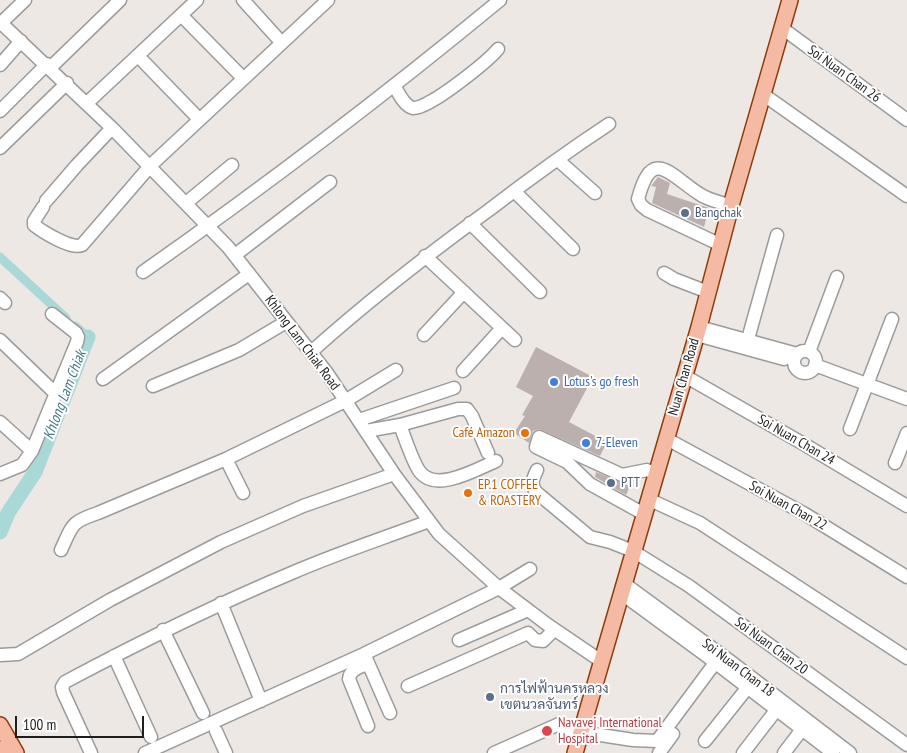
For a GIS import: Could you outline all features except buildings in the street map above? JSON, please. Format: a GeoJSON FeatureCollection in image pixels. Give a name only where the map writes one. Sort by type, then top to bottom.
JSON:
{"type":"FeatureCollection","features":[{"type":"Feature","properties":{"kind":"main road","name":"Nuan Chan Road"},"geometry":{"type":"LineString","coordinates":[[578,742],[698,331],[731,206],[790,0]]}},
{"type":"Feature","properties":{"kind":"main road"},"geometry":{"type":"LineString","coordinates":[[0,725],[16,753]]}},
{"type":"Feature","properties":{"kind":"main road"},"geometry":{"type":"LineString","coordinates":[[0,749],[1,753]]}},
{"type":"Feature","properties":{"kind":"street"},"geometry":{"type":"LineString","coordinates":[[1,22],[25,0]]}},
{"type":"Feature","properties":{"kind":"street"},"geometry":{"type":"LineString","coordinates":[[0,112],[120,0]]}},
{"type":"Feature","properties":{"kind":"street"},"geometry":{"type":"LineString","coordinates":[[87,103],[197,0]]}},
{"type":"Feature","properties":{"kind":"street"},"geometry":{"type":"LineString","coordinates":[[243,0],[281,42]]}},
{"type":"Feature","properties":{"kind":"street"},"geometry":{"type":"LineString","coordinates":[[143,272],[208,226],[394,85],[500,0]]}},
{"type":"Feature","properties":{"kind":"street"},"geometry":{"type":"LineString","coordinates":[[112,128],[77,165],[45,204],[34,221],[34,225],[66,244],[78,247],[82,245],[151,165],[325,1]]}},
{"type":"Feature","properties":{"kind":"street"},"geometry":{"type":"LineString","coordinates":[[181,15],[243,78]]}},
{"type":"Feature","properties":{"kind":"street","name":"Khlong Lam Chiak Road"},"geometry":{"type":"LineString","coordinates":[[1,22],[151,165],[235,255],[311,352],[394,474],[439,534],[499,588],[554,630],[601,661]]}},
{"type":"Feature","properties":{"kind":"street","name":"Soi Nuan Chan 26"},"geometry":{"type":"LineString","coordinates":[[782,28],[907,120]]}},
{"type":"Feature","properties":{"kind":"street"},"geometry":{"type":"LineString","coordinates":[[0,65],[22,41]]}},
{"type":"Feature","properties":{"kind":"street"},"geometry":{"type":"LineString","coordinates":[[394,85],[409,106],[414,108],[420,107],[453,87],[498,49]]}},
{"type":"Feature","properties":{"kind":"street"},"geometry":{"type":"LineString","coordinates":[[138,56],[199,119]]}},
{"type":"Feature","properties":{"kind":"street"},"geometry":{"type":"LineString","coordinates":[[1,147],[67,83]]}},
{"type":"Feature","properties":{"kind":"street"},"geometry":{"type":"LineString","coordinates":[[764,95],[907,196]]}},
{"type":"Feature","properties":{"kind":"street"},"geometry":{"type":"LineString","coordinates":[[311,352],[359,309],[425,256],[539,171],[609,124]]}},
{"type":"Feature","properties":{"kind":"street"},"geometry":{"type":"LineString","coordinates":[[558,160],[595,193]]}},
{"type":"Feature","properties":{"kind":"street"},"geometry":{"type":"LineString","coordinates":[[186,204],[232,165]]}},
{"type":"Feature","properties":{"kind":"street"},"geometry":{"type":"LineString","coordinates":[[721,245],[647,210],[638,199],[649,173],[657,168],[678,176],[699,194],[731,206]]}},
{"type":"Feature","properties":{"kind":"street"},"geometry":{"type":"LineString","coordinates":[[235,255],[330,182]]}},
{"type":"Feature","properties":{"kind":"street"},"geometry":{"type":"LineString","coordinates":[[514,191],[573,249]]}},
{"type":"Feature","properties":{"kind":"street"},"geometry":{"type":"LineString","coordinates":[[470,224],[540,292]]}},
{"type":"Feature","properties":{"kind":"street"},"geometry":{"type":"LineString","coordinates":[[748,340],[777,235]]}},
{"type":"Feature","properties":{"kind":"street"},"geometry":{"type":"LineString","coordinates":[[425,256],[515,340]]}},
{"type":"Feature","properties":{"kind":"street"},"geometry":{"type":"LineString","coordinates":[[664,273],[674,279],[708,292]]}},
{"type":"Feature","properties":{"kind":"street"},"geometry":{"type":"LineString","coordinates":[[103,379],[249,274]]}},
{"type":"Feature","properties":{"kind":"street"},"geometry":{"type":"LineString","coordinates":[[815,365],[809,371],[802,372],[796,368],[837,277]]}},
{"type":"Feature","properties":{"kind":"street"},"geometry":{"type":"LineString","coordinates":[[424,335],[464,292]]}},
{"type":"Feature","properties":{"kind":"street"},"geometry":{"type":"LineString","coordinates":[[0,474],[22,465],[32,451],[78,337],[76,333],[52,314]]}},
{"type":"Feature","properties":{"kind":"street"},"geometry":{"type":"LineString","coordinates":[[850,429],[892,318]]}},
{"type":"Feature","properties":{"kind":"street"},"geometry":{"type":"LineString","coordinates":[[153,386],[239,350],[286,322]]}},
{"type":"Feature","properties":{"kind":"street"},"geometry":{"type":"LineString","coordinates":[[463,371],[502,328]]}},
{"type":"Feature","properties":{"kind":"street"},"geometry":{"type":"LineString","coordinates":[[698,331],[748,340],[800,356]]}},
{"type":"Feature","properties":{"kind":"street"},"geometry":{"type":"LineString","coordinates":[[698,331],[800,356],[814,356],[815,365]]}},
{"type":"Feature","properties":{"kind":"street"},"geometry":{"type":"LineString","coordinates":[[0,340],[56,394]]}},
{"type":"Feature","properties":{"kind":"street"},"geometry":{"type":"LineString","coordinates":[[815,365],[907,399]]}},
{"type":"Feature","properties":{"kind":"street"},"geometry":{"type":"LineString","coordinates":[[61,550],[72,525],[79,520],[98,514],[226,459],[345,401],[396,370]]}},
{"type":"Feature","properties":{"kind":"street","name":"Soi Nuan Chan 24"},"geometry":{"type":"LineString","coordinates":[[685,376],[907,506]]}},
{"type":"Feature","properties":{"kind":"street"},"geometry":{"type":"LineString","coordinates":[[362,426],[454,388]]}},
{"type":"Feature","properties":{"kind":"street"},"geometry":{"type":"LineString","coordinates":[[362,426],[400,426],[458,409],[467,409],[492,457],[463,476],[439,481],[428,480],[419,472],[400,426]]}},
{"type":"Feature","properties":{"kind":"street"},"geometry":{"type":"LineString","coordinates":[[0,422],[32,451]]}},
{"type":"Feature","properties":{"kind":"street"},"geometry":{"type":"LineString","coordinates":[[895,463],[907,433]]}},
{"type":"Feature","properties":{"kind":"street"},"geometry":{"type":"LineString","coordinates":[[644,514],[590,484],[567,462],[536,447],[539,437],[622,475],[647,470],[656,474]]}},
{"type":"Feature","properties":{"kind":"street","name":"Soi Nuan Chan 22"},"geometry":{"type":"LineString","coordinates":[[667,439],[805,514],[907,577]]}},
{"type":"Feature","properties":{"kind":"street"},"geometry":{"type":"LineString","coordinates":[[226,459],[243,493]]}},
{"type":"Feature","properties":{"kind":"street","name":"Soi Nuan Chan 20"},"geometry":{"type":"LineString","coordinates":[[537,470],[532,487],[590,537],[633,551],[690,586],[907,745]]}},
{"type":"Feature","properties":{"kind":"street"},"geometry":{"type":"LineString","coordinates":[[0,655],[18,654],[110,600],[221,542],[303,506],[394,474]]}},
{"type":"Feature","properties":{"kind":"street"},"geometry":{"type":"LineString","coordinates":[[648,499],[700,523],[907,658]]}},
{"type":"Feature","properties":{"kind":"street"},"geometry":{"type":"LineString","coordinates":[[91,753],[62,687],[65,682],[163,630],[221,603],[295,571],[429,521]]}},
{"type":"Feature","properties":{"kind":"street"},"geometry":{"type":"LineString","coordinates":[[145,753],[260,701],[366,659],[499,588],[530,569]]}},
{"type":"Feature","properties":{"kind":"street"},"geometry":{"type":"LineString","coordinates":[[623,589],[803,728],[831,752]]}},
{"type":"Feature","properties":{"kind":"street","name":"Soi Nuan Chan 18"},"geometry":{"type":"LineString","coordinates":[[623,589],[730,661],[850,753]]}},
{"type":"Feature","properties":{"kind":"street"},"geometry":{"type":"LineString","coordinates":[[221,603],[260,701]]}},
{"type":"Feature","properties":{"kind":"street"},"geometry":{"type":"LineString","coordinates":[[459,640],[528,610]]}},
{"type":"Feature","properties":{"kind":"street"},"geometry":{"type":"LineString","coordinates":[[163,630],[203,713]]}},
{"type":"Feature","properties":{"kind":"street"},"geometry":{"type":"LineString","coordinates":[[408,686],[528,633],[535,640],[543,641],[554,630]]}},
{"type":"Feature","properties":{"kind":"street"},"geometry":{"type":"LineString","coordinates":[[114,656],[151,737]]}},
{"type":"Feature","properties":{"kind":"street"},"geometry":{"type":"LineString","coordinates":[[366,659],[390,713]]}},
{"type":"Feature","properties":{"kind":"street"},"geometry":{"type":"LineString","coordinates":[[366,659],[354,670],[348,679],[368,726]]}},
{"type":"Feature","properties":{"kind":"street"},"geometry":{"type":"LineString","coordinates":[[494,753],[560,724],[578,742],[657,741],[712,667]]}},
{"type":"Feature","properties":{"kind":"street"},"geometry":{"type":"LineString","coordinates":[[705,742],[748,687]]}},
{"type":"Feature","properties":{"kind":"street"},"geometry":{"type":"LineString","coordinates":[[744,753],[777,709]]}},
{"type":"Feature","properties":{"kind":"street"},"geometry":{"type":"LineString","coordinates":[[784,753],[803,728]]}},
{"type":"Feature","properties":{"kind":"street"},"geometry":{"type":"LineString","coordinates":[[216,730],[226,753]]}},
{"type":"Feature","properties":{"kind":"street"},"geometry":{"type":"LineString","coordinates":[[659,753],[676,730]]}},
{"type":"Feature","properties":{"kind":"waterway","name":"Khlong Lam Chiak"},"geometry":{"type":"LineString","coordinates":[[0,257],[66,318]]}},
{"type":"Feature","properties":{"kind":"waterway","name":"Khlong Lam Chiak"},"geometry":{"type":"LineString","coordinates":[[75,326],[88,337]]}},
{"type":"Feature","properties":{"kind":"waterway","name":"Khlong Lam Chiak"},"geometry":{"type":"LineString","coordinates":[[0,532],[8,513],[35,472],[88,337]]}},
{"type":"Feature","properties":{"kind":"place","name":"Bangchak"},"geometry":{"type":"Point","coordinates":[685,213]}},
{"type":"Feature","properties":{"kind":"place","name":"Lotus's go fresh"},"geometry":{"type":"Point","coordinates":[554,382]}},
{"type":"Feature","properties":{"kind":"place","name":"Café Amazon"},"geometry":{"type":"Point","coordinates":[525,433]}},
{"type":"Feature","properties":{"kind":"place","name":"7-Eleven"},"geometry":{"type":"Point","coordinates":[586,443]}},
{"type":"Feature","properties":{"kind":"place","name":"PTT"},"geometry":{"type":"Point","coordinates":[611,483]}},
{"type":"Feature","properties":{"kind":"place","name":"EP.1 COFFEE & ROASTERY"},"geometry":{"type":"Point","coordinates":[468,493]}},
{"type":"Feature","properties":{"kind":"place","name":"การไฟฟ้านครหลวง เขตนวลจันทร์"},"geometry":{"type":"Point","coordinates":[490,697]}},
{"type":"Feature","properties":{"kind":"place","name":"Navavej International Hospital"},"geometry":{"type":"Point","coordinates":[547,731]}}]}
